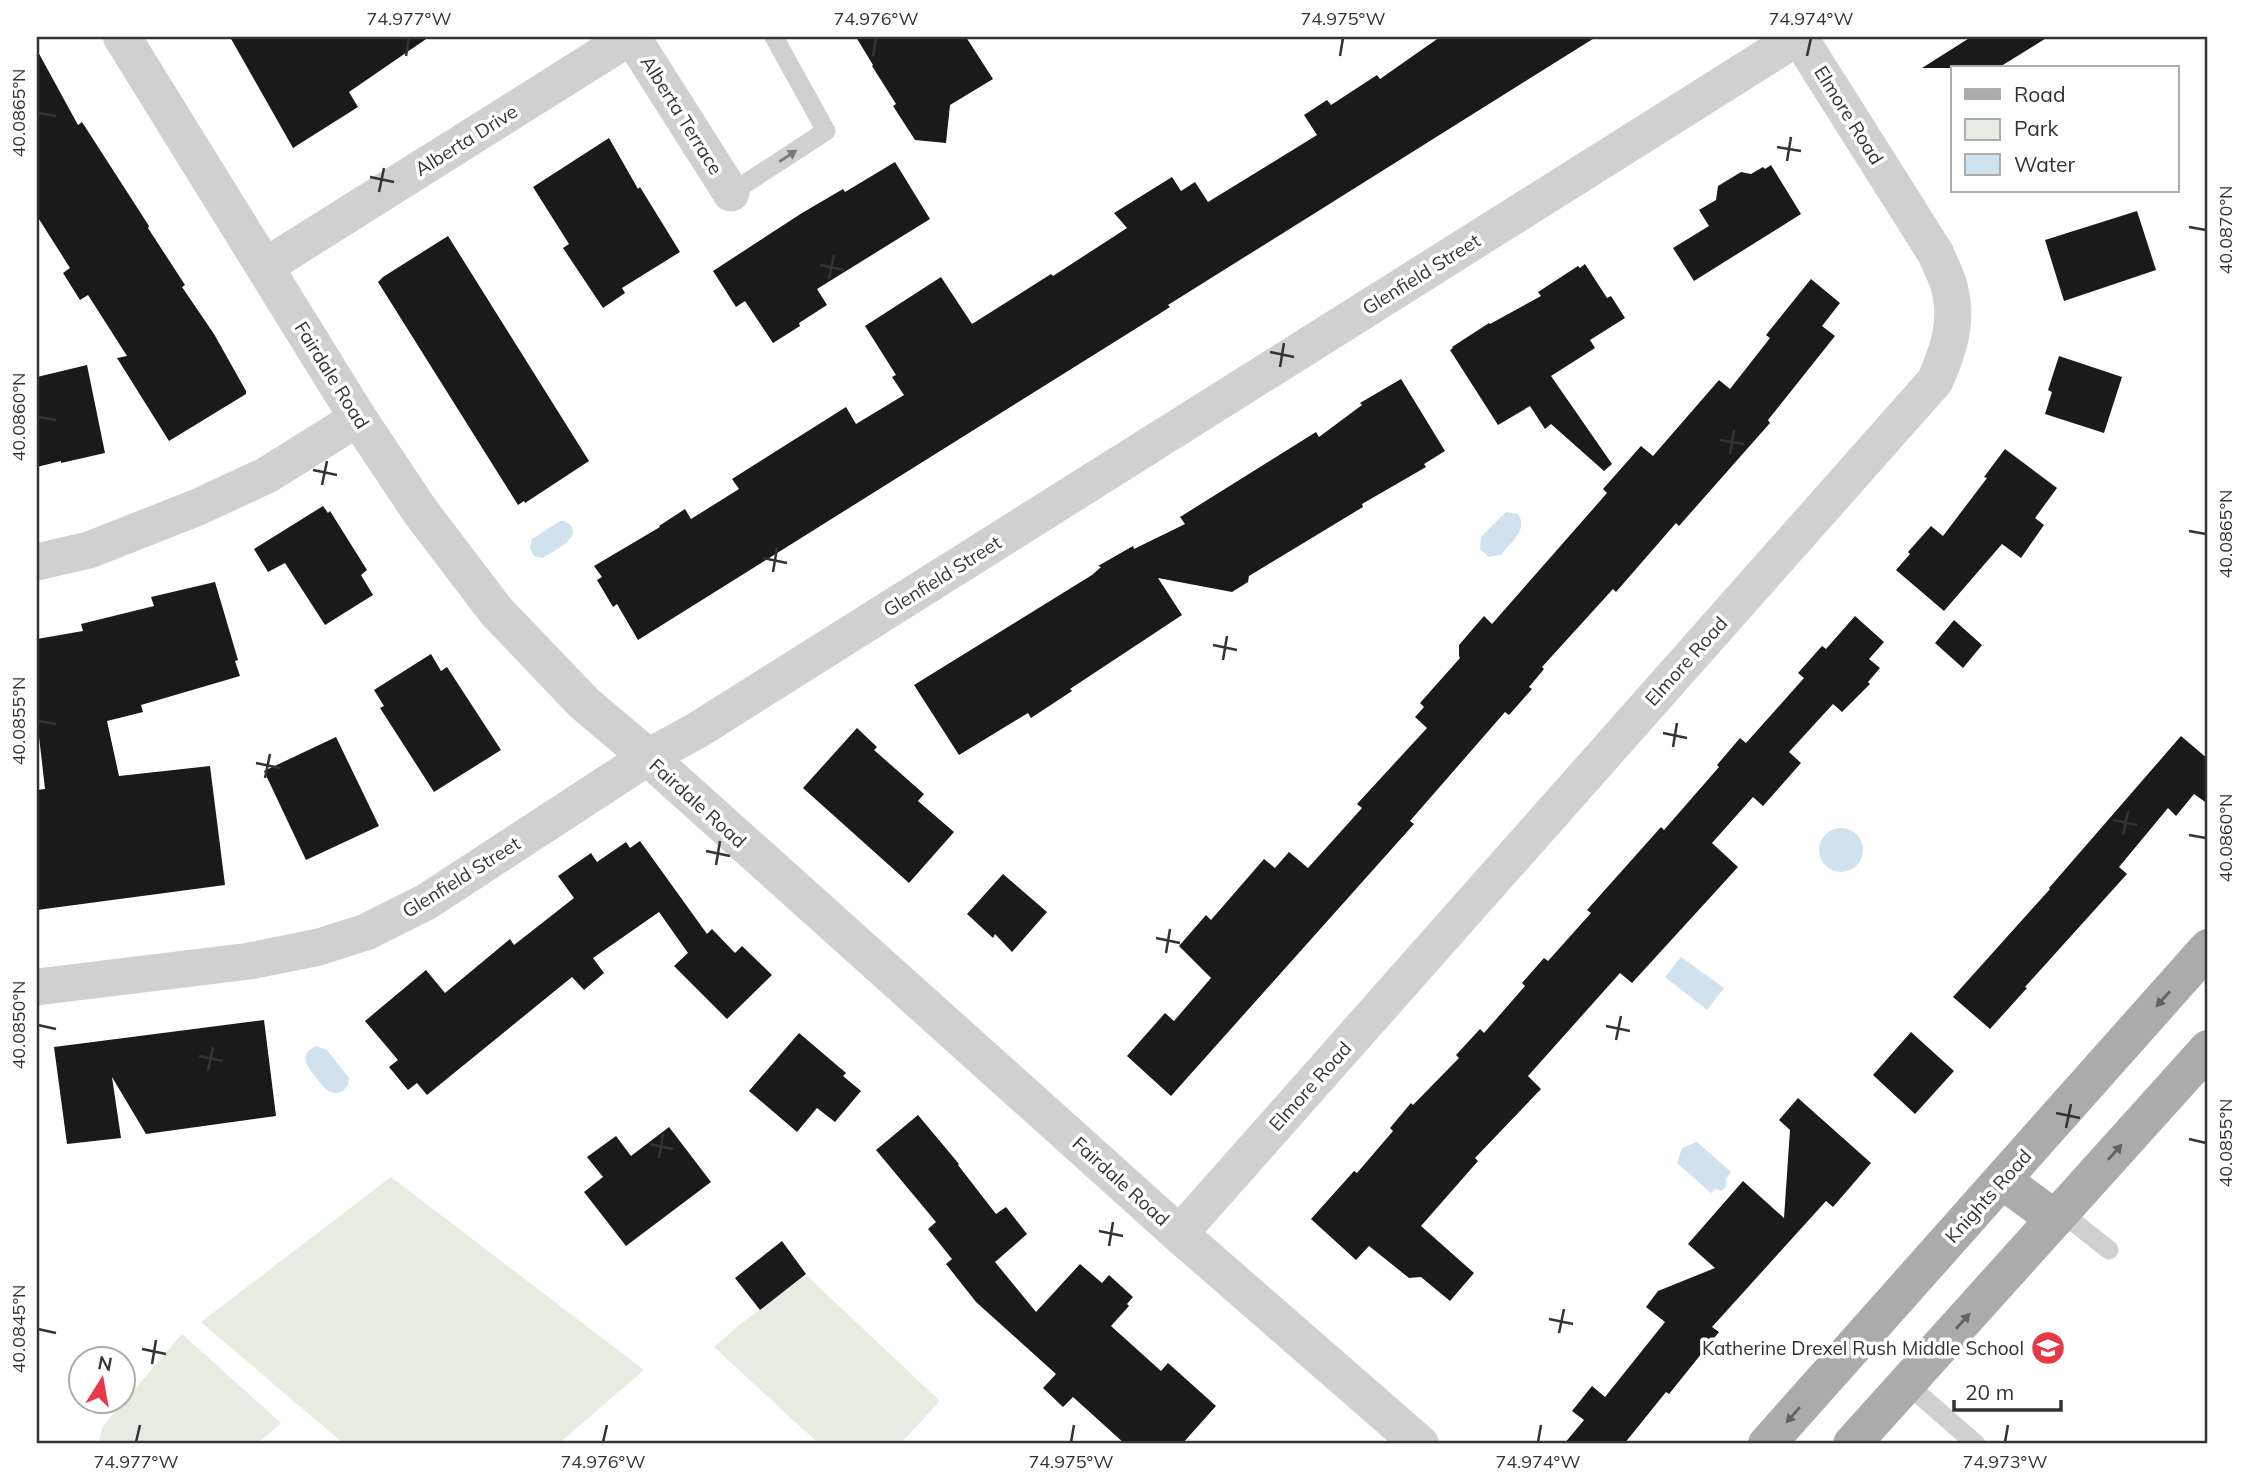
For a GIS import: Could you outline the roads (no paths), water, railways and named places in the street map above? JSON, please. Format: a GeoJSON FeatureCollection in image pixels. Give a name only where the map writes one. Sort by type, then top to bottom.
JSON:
{"type":"FeatureCollection","features":[{"type":"Feature","properties":{"kind":"main road","name":"Knights Road"},"geometry":{"type":"LineString","coordinates":[[1767,1444],[2208,948]]}},
{"type":"Feature","properties":{"kind":"main road"},"geometry":{"type":"LineString","coordinates":[[1852,1444],[2208,1049]]}},
{"type":"Feature","properties":{"kind":"main road"},"geometry":{"type":"LineString","coordinates":[[2002,1180],[2058,1216]]}},
{"type":"Feature","properties":{"kind":"street","name":"Fairdale Road"},"geometry":{"type":"LineString","coordinates":[[122,37],[358,418],[420,511],[496,611],[584,703],[648,757],[1179,1234],[1420,1444]]}},
{"type":"Feature","properties":{"kind":"street","name":"Alberta Drive"},"geometry":{"type":"LineString","coordinates":[[266,266],[631,37]]}},
{"type":"Feature","properties":{"kind":"street","name":"Alberta Terrace"},"geometry":{"type":"LineString","coordinates":[[631,37],[731,194]]}},
{"type":"Feature","properties":{"kind":"street","name":"Glenfield Street"},"geometry":{"type":"LineString","coordinates":[[37,987],[250,961],[319,947],[366,932],[426,902],[648,757],[696,731],[1799,37]]}},
{"type":"Feature","properties":{"kind":"street","name":"Elmore Road"},"geometry":{"type":"LineString","coordinates":[[1179,1234],[1935,381],[1949,349],[1953,317],[1950,289],[1936,254],[1799,37]]}},
{"type":"Feature","properties":{"kind":"street"},"geometry":{"type":"LineString","coordinates":[[37,562],[89,550],[198,507],[267,475],[358,418]]}},
{"type":"Feature","properties":{"kind":"lane"},"geometry":{"type":"LineString","coordinates":[[731,194],[827,131],[774,37]]}},
{"type":"Feature","properties":{"kind":"lane"},"geometry":{"type":"LineString","coordinates":[[2058,1216],[2109,1250]]}},
{"type":"Feature","properties":{"kind":"lane"},"geometry":{"type":"LineString","coordinates":[[1906,1384],[1976,1444]]}},
{"type":"Feature","properties":{"kind":"water"},"geometry":{"type":"Polygon","coordinates":[[[1506,512],[1518,514],[1521,520],[1520,531],[1501,555],[1489,557],[1480,549],[1481,537],[1506,512]]]}},
{"type":"Feature","properties":{"kind":"water"},"geometry":{"type":"Polygon","coordinates":[[[560,521],[571,526],[571,537],[543,558],[534,556],[530,548],[532,539],[560,521]]]}},
{"type":"Feature","properties":{"kind":"water"},"geometry":{"type":"Polygon","coordinates":[[[1841,828],[1856,835],[1863,850],[1856,865],[1841,872],[1826,865],[1819,850],[1826,835],[1841,828]]]}},
{"type":"Feature","properties":{"kind":"water"},"geometry":{"type":"Polygon","coordinates":[[[1681,957],[1724,988],[1707,1010],[1665,977],[1681,957]]]}},
{"type":"Feature","properties":{"kind":"water"},"geometry":{"type":"Polygon","coordinates":[[[316,1046],[327,1050],[349,1078],[343,1091],[336,1093],[327,1090],[308,1067],[305,1058],[316,1046]]]}},
{"type":"Feature","properties":{"kind":"water"},"geometry":{"type":"Polygon","coordinates":[[[1697,1142],[1731,1172],[1722,1191],[1716,1189],[1711,1193],[1677,1163],[1682,1148],[1697,1142]]]}},
{"type":"Feature","properties":{"kind":"place","name":"Katherine Drexel Rush Middle School"},"geometry":{"type":"Point","coordinates":[2048,1348]}}]}
